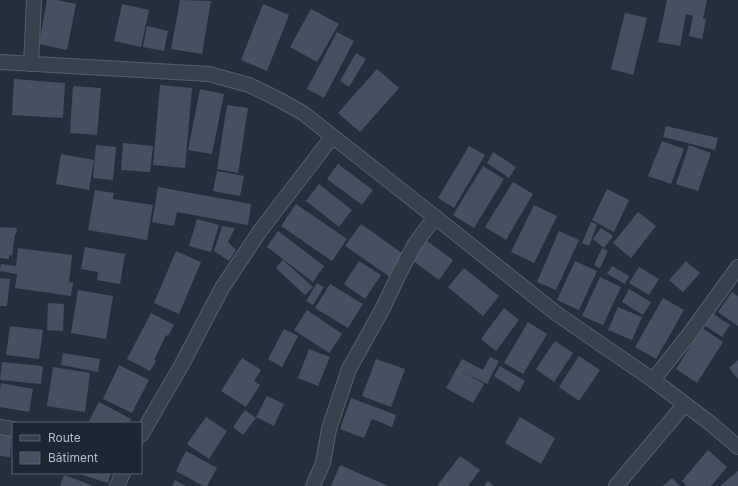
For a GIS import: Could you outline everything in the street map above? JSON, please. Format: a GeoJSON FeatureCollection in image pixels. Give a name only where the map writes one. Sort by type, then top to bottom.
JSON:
{"type":"FeatureCollection","features":[{"type":"Feature","properties":{"kind":"street"},"geometry":{"type":"LineString","coordinates":[[31,64],[34,0]]}},
{"type":"Feature","properties":{"kind":"street"},"geometry":{"type":"LineString","coordinates":[[0,62],[209,74],[249,85],[278,99],[303,114],[557,314],[653,380],[710,423],[738,447]]}},
{"type":"Feature","properties":{"kind":"street"},"geometry":{"type":"LineString","coordinates":[[142,433],[222,288],[260,231],[332,137]]}},
{"type":"Feature","properties":{"kind":"street"},"geometry":{"type":"LineString","coordinates":[[313,486],[323,463],[328,429],[349,369],[383,308],[415,244],[435,217]]}},
{"type":"Feature","properties":{"kind":"street"},"geometry":{"type":"LineString","coordinates":[[653,380],[688,336],[738,267]]}},
{"type":"Feature","properties":{"kind":"street"},"geometry":{"type":"LineString","coordinates":[[616,486],[685,404]]}},
{"type":"Feature","properties":{"kind":"street"},"geometry":{"type":"LineString","coordinates":[[0,427],[12,429]]}},
{"type":"Feature","properties":{"kind":"street"},"geometry":{"type":"LineString","coordinates":[[117,486],[122,474]]}},
{"type":"Feature","properties":{"kind":"building"},"geometry":{"type":"Polygon","coordinates":[[[47,0],[57,0],[76,4],[67,50],[39,44],[47,0]]]}},
{"type":"Feature","properties":{"kind":"building"},"geometry":{"type":"Polygon","coordinates":[[[180,0],[211,1],[202,54],[171,49],[180,0]]]}},
{"type":"Feature","properties":{"kind":"building"},"geometry":{"type":"Polygon","coordinates":[[[667,0],[707,0],[703,18],[706,19],[702,39],[689,36],[693,16],[686,14],[680,46],[658,42],[667,0]]]}},
{"type":"Feature","properties":{"kind":"building"},"geometry":{"type":"Polygon","coordinates":[[[122,4],[149,10],[141,47],[114,41],[122,4]]]}},
{"type":"Feature","properties":{"kind":"building"},"geometry":{"type":"Polygon","coordinates":[[[263,4],[289,15],[267,71],[241,60],[263,4]]]}},
{"type":"Feature","properties":{"kind":"building"},"geometry":{"type":"Polygon","coordinates":[[[311,9],[339,24],[317,62],[290,47],[311,9]]]}},
{"type":"Feature","properties":{"kind":"building"},"geometry":{"type":"Polygon","coordinates":[[[625,13],[647,18],[633,75],[611,69],[625,13]]]}},
{"type":"Feature","properties":{"kind":"building"},"geometry":{"type":"Polygon","coordinates":[[[147,26],[168,31],[164,51],[143,47],[147,26]]]}},
{"type":"Feature","properties":{"kind":"building"},"geometry":{"type":"Polygon","coordinates":[[[337,32],[354,41],[324,98],[307,89],[337,32]]]}},
{"type":"Feature","properties":{"kind":"building"},"geometry":{"type":"Polygon","coordinates":[[[356,53],[366,59],[349,87],[340,81],[356,53]]]}},
{"type":"Feature","properties":{"kind":"building"},"geometry":{"type":"Polygon","coordinates":[[[377,69],[399,88],[360,132],[338,113],[377,69]]]}},
{"type":"Feature","properties":{"kind":"building"},"geometry":{"type":"Polygon","coordinates":[[[14,79],[65,83],[63,118],[12,115],[14,79]]]}},
{"type":"Feature","properties":{"kind":"building"},"geometry":{"type":"Polygon","coordinates":[[[160,85],[192,88],[185,168],[153,165],[160,85]]]}},
{"type":"Feature","properties":{"kind":"building"},"geometry":{"type":"Polygon","coordinates":[[[73,86],[101,88],[97,135],[70,133],[73,86]]]}},
{"type":"Feature","properties":{"kind":"building"},"geometry":{"type":"Polygon","coordinates":[[[200,89],[224,94],[212,154],[188,150],[200,89]]]}},
{"type":"Feature","properties":{"kind":"building"},"geometry":{"type":"Polygon","coordinates":[[[227,105],[248,108],[238,173],[217,169],[227,105]]]}},
{"type":"Feature","properties":{"kind":"building"},"geometry":{"type":"Polygon","coordinates":[[[666,126],[718,138],[715,150],[663,137],[666,126]]]}},
{"type":"Feature","properties":{"kind":"building"},"geometry":{"type":"Polygon","coordinates":[[[662,141],[684,149],[671,184],[648,176],[662,141]]]}},
{"type":"Feature","properties":{"kind":"building"},"geometry":{"type":"Polygon","coordinates":[[[123,143],[153,146],[150,172],[121,170],[123,143]]]}},
{"type":"Feature","properties":{"kind":"building"},"geometry":{"type":"Polygon","coordinates":[[[96,145],[116,147],[113,180],[93,178],[96,145]]]}},
{"type":"Feature","properties":{"kind":"building"},"geometry":{"type":"Polygon","coordinates":[[[689,145],[711,153],[698,191],[676,184],[689,145]]]}},
{"type":"Feature","properties":{"kind":"building"},"geometry":{"type":"Polygon","coordinates":[[[469,146],[485,155],[454,208],[438,198],[469,146]]]}},
{"type":"Feature","properties":{"kind":"building"},"geometry":{"type":"Polygon","coordinates":[[[493,152],[516,167],[509,178],[487,163],[493,152]]]}},
{"type":"Feature","properties":{"kind":"building"},"geometry":{"type":"Polygon","coordinates":[[[61,154],[94,160],[89,190],[56,184],[61,154]]]}},
{"type":"Feature","properties":{"kind":"building"},"geometry":{"type":"Polygon","coordinates":[[[338,164],[373,190],[362,205],[327,179],[338,164]]]}},
{"type":"Feature","properties":{"kind":"building"},"geometry":{"type":"Polygon","coordinates":[[[483,166],[504,179],[474,228],[453,215],[483,166]]]}},
{"type":"Feature","properties":{"kind":"building"},"geometry":{"type":"Polygon","coordinates":[[[217,171],[244,176],[240,196],[213,191],[217,171]]]}},
{"type":"Feature","properties":{"kind":"building"},"geometry":{"type":"Polygon","coordinates":[[[513,182],[533,194],[506,240],[485,227],[513,182]]]}},
{"type":"Feature","properties":{"kind":"building"},"geometry":{"type":"Polygon","coordinates":[[[319,184],[352,210],[339,227],[306,201],[319,184]]]}},
{"type":"Feature","properties":{"kind":"building"},"geometry":{"type":"Polygon","coordinates":[[[158,187],[251,204],[248,225],[177,212],[174,226],[152,222],[158,187]]]}},
{"type":"Feature","properties":{"kind":"building"},"geometry":{"type":"Polygon","coordinates":[[[607,189],[629,200],[614,232],[592,220],[607,189]]]}},
{"type":"Feature","properties":{"kind":"building"},"geometry":{"type":"Polygon","coordinates":[[[95,190],[114,193],[113,199],[153,205],[147,240],[88,230],[95,190]]]}},
{"type":"Feature","properties":{"kind":"building"},"geometry":{"type":"Polygon","coordinates":[[[296,204],[347,239],[332,261],[281,226],[296,204]]]}},
{"type":"Feature","properties":{"kind":"building"},"geometry":{"type":"Polygon","coordinates":[[[534,205],[557,216],[534,263],[511,252],[534,205]]]}},
{"type":"Feature","properties":{"kind":"building"},"geometry":{"type":"Polygon","coordinates":[[[638,212],[656,226],[631,258],[613,243],[638,212]]]}},
{"type":"Feature","properties":{"kind":"building"},"geometry":{"type":"Polygon","coordinates":[[[197,219],[219,225],[211,252],[189,246],[197,219]]]}},
{"type":"Feature","properties":{"kind":"building"},"geometry":{"type":"Polygon","coordinates":[[[591,222],[597,224],[589,246],[582,243],[591,222]]]}},
{"type":"Feature","properties":{"kind":"building"},"geometry":{"type":"Polygon","coordinates":[[[361,224],[406,256],[390,277],[345,246],[361,224]]]}},
{"type":"Feature","properties":{"kind":"building"},"geometry":{"type":"Polygon","coordinates":[[[222,226],[235,228],[228,242],[236,250],[229,261],[214,251],[222,226]]]}},
{"type":"Feature","properties":{"kind":"building"},"geometry":{"type":"Polygon","coordinates":[[[0,227],[17,228],[12,256],[9,255],[9,259],[0,258],[0,227]]]}},
{"type":"Feature","properties":{"kind":"building"},"geometry":{"type":"Polygon","coordinates":[[[601,228],[613,236],[604,248],[593,239],[601,228]]]}},
{"type":"Feature","properties":{"kind":"building"},"geometry":{"type":"Polygon","coordinates":[[[278,231],[324,266],[313,282],[267,247],[278,231]]]}},
{"type":"Feature","properties":{"kind":"building"},"geometry":{"type":"Polygon","coordinates":[[[559,231],[579,240],[556,290],[537,282],[559,231]]]}},
{"type":"Feature","properties":{"kind":"building"},"geometry":{"type":"Polygon","coordinates":[[[423,238],[453,260],[439,280],[409,258],[423,238]]]}},
{"type":"Feature","properties":{"kind":"building"},"geometry":{"type":"Polygon","coordinates":[[[85,247],[125,254],[120,284],[97,280],[98,272],[81,269],[85,247]]]}},
{"type":"Feature","properties":{"kind":"building"},"geometry":{"type":"Polygon","coordinates":[[[18,248],[72,255],[69,282],[73,283],[71,296],[15,288],[17,274],[0,271],[0,269],[1,264],[16,266],[18,248]]]}},
{"type":"Feature","properties":{"kind":"building"},"geometry":{"type":"Polygon","coordinates":[[[602,248],[608,251],[600,268],[594,265],[602,248]]]}},
{"type":"Feature","properties":{"kind":"building"},"geometry":{"type":"Polygon","coordinates":[[[176,251],[201,262],[179,314],[154,303],[176,251]]]}},
{"type":"Feature","properties":{"kind":"building"},"geometry":{"type":"Polygon","coordinates":[[[283,260],[313,287],[305,295],[276,268],[283,260]]]}},
{"type":"Feature","properties":{"kind":"building"},"geometry":{"type":"Polygon","coordinates":[[[359,261],[381,275],[365,299],[344,284],[359,261]]]}},
{"type":"Feature","properties":{"kind":"building"},"geometry":{"type":"Polygon","coordinates":[[[575,261],[597,271],[579,310],[557,300],[575,261]]]}},
{"type":"Feature","properties":{"kind":"building"},"geometry":{"type":"Polygon","coordinates":[[[686,261],[700,273],[683,292],[669,280],[686,261]]]}},
{"type":"Feature","properties":{"kind":"building"},"geometry":{"type":"Polygon","coordinates":[[[612,266],[629,276],[625,284],[607,274],[612,266]]]}},
{"type":"Feature","properties":{"kind":"building"},"geometry":{"type":"Polygon","coordinates":[[[639,267],[659,279],[649,295],[629,283],[639,267]]]}},
{"type":"Feature","properties":{"kind":"building"},"geometry":{"type":"Polygon","coordinates":[[[464,268],[499,296],[483,316],[448,287],[464,268]]]}},
{"type":"Feature","properties":{"kind":"building"},"geometry":{"type":"Polygon","coordinates":[[[600,277],[621,287],[603,325],[582,316],[600,277]]]}},
{"type":"Feature","properties":{"kind":"building"},"geometry":{"type":"Polygon","coordinates":[[[0,278],[10,279],[7,306],[0,306],[0,278]]]}},
{"type":"Feature","properties":{"kind":"building"},"geometry":{"type":"Polygon","coordinates":[[[317,283],[324,287],[313,305],[306,301],[317,283]]]}},
{"type":"Feature","properties":{"kind":"building"},"geometry":{"type":"Polygon","coordinates":[[[330,284],[363,304],[348,328],[315,308],[330,284]]]}},
{"type":"Feature","properties":{"kind":"building"},"geometry":{"type":"Polygon","coordinates":[[[629,289],[651,302],[643,315],[622,302],[629,289]]]}},
{"type":"Feature","properties":{"kind":"building"},"geometry":{"type":"Polygon","coordinates":[[[78,290],[113,296],[106,339],[71,333],[78,290]]]}},
{"type":"Feature","properties":{"kind":"building"},"geometry":{"type":"Polygon","coordinates":[[[732,292],[738,296],[738,326],[718,312],[732,292]]]}},
{"type":"Feature","properties":{"kind":"building"},"geometry":{"type":"Polygon","coordinates":[[[663,298],[684,310],[656,359],[635,347],[663,298]]]}},
{"type":"Feature","properties":{"kind":"building"},"geometry":{"type":"Polygon","coordinates":[[[48,303],[64,304],[63,331],[47,330],[48,303]]]}},
{"type":"Feature","properties":{"kind":"building"},"geometry":{"type":"Polygon","coordinates":[[[618,307],[642,317],[632,340],[608,330],[618,307]]]}},
{"type":"Feature","properties":{"kind":"building"},"geometry":{"type":"Polygon","coordinates":[[[504,308],[519,320],[496,351],[481,339],[504,308]]]}},
{"type":"Feature","properties":{"kind":"building"},"geometry":{"type":"Polygon","coordinates":[[[307,310],[342,334],[329,353],[294,330],[307,310]]]}},
{"type":"Feature","properties":{"kind":"building"},"geometry":{"type":"Polygon","coordinates":[[[151,313],[174,325],[168,336],[166,335],[154,360],[156,361],[150,371],[127,359],[151,313]]]}},
{"type":"Feature","properties":{"kind":"building"},"geometry":{"type":"Polygon","coordinates":[[[712,313],[730,325],[722,337],[704,325],[712,313]]]}},
{"type":"Feature","properties":{"kind":"building"},"geometry":{"type":"Polygon","coordinates":[[[528,322],[547,334],[523,374],[504,363],[528,322]]]}},
{"type":"Feature","properties":{"kind":"building"},"geometry":{"type":"Polygon","coordinates":[[[10,326],[43,330],[39,359],[6,355],[10,326]]]}},
{"type":"Feature","properties":{"kind":"building"},"geometry":{"type":"Polygon","coordinates":[[[702,328],[723,342],[697,383],[676,369],[702,328]]]}},
{"type":"Feature","properties":{"kind":"building"},"geometry":{"type":"Polygon","coordinates":[[[284,329],[298,336],[282,367],[268,359],[284,329]]]}},
{"type":"Feature","properties":{"kind":"building"},"geometry":{"type":"Polygon","coordinates":[[[555,341],[573,353],[554,382],[536,369],[555,341]]]}},
{"type":"Feature","properties":{"kind":"building"},"geometry":{"type":"Polygon","coordinates":[[[309,349],[330,357],[318,386],[298,378],[309,349]]]}},
{"type":"Feature","properties":{"kind":"building"},"geometry":{"type":"Polygon","coordinates":[[[63,353],[100,359],[98,372],[61,365],[63,353]]]}},
{"type":"Feature","properties":{"kind":"building"},"geometry":{"type":"Polygon","coordinates":[[[579,356],[600,370],[579,401],[559,387],[579,356]]]}},
{"type":"Feature","properties":{"kind":"building"},"geometry":{"type":"Polygon","coordinates":[[[490,357],[499,361],[487,384],[463,372],[484,384],[473,403],[446,388],[462,359],[483,370],[490,357]]]}},
{"type":"Feature","properties":{"kind":"building"},"geometry":{"type":"Polygon","coordinates":[[[242,358],[261,370],[254,381],[260,385],[246,407],[221,391],[242,358]]]}},
{"type":"Feature","properties":{"kind":"building"},"geometry":{"type":"Polygon","coordinates":[[[376,359],[405,369],[391,407],[362,396],[376,359]]]}},
{"type":"Feature","properties":{"kind":"building"},"geometry":{"type":"Polygon","coordinates":[[[738,360],[738,379],[729,368],[738,360]]]}},
{"type":"Feature","properties":{"kind":"building"},"geometry":{"type":"Polygon","coordinates":[[[2,362],[43,366],[41,384],[0,380],[2,362]]]}},
{"type":"Feature","properties":{"kind":"building"},"geometry":{"type":"Polygon","coordinates":[[[119,365],[149,380],[132,413],[103,399],[119,365]]]}},
{"type":"Feature","properties":{"kind":"building"},"geometry":{"type":"Polygon","coordinates":[[[500,366],[525,381],[519,392],[494,376],[500,366]]]}},
{"type":"Feature","properties":{"kind":"building"},"geometry":{"type":"Polygon","coordinates":[[[53,367],[90,373],[85,412],[47,406],[53,367]]]}},
{"type":"Feature","properties":{"kind":"building"},"geometry":{"type":"Polygon","coordinates":[[[1,383],[33,389],[29,412],[0,407],[1,383]]]}},
{"type":"Feature","properties":{"kind":"building"},"geometry":{"type":"Polygon","coordinates":[[[267,396],[284,404],[274,426],[256,417],[267,396]]]}},
{"type":"Feature","properties":{"kind":"building"},"geometry":{"type":"Polygon","coordinates":[[[351,398],[396,415],[392,427],[372,419],[364,438],[340,429],[351,398]]]}},
{"type":"Feature","properties":{"kind":"building"},"geometry":{"type":"Polygon","coordinates":[[[99,402],[131,419],[130,422],[89,421],[99,402]]]}},
{"type":"Feature","properties":{"kind":"building"},"geometry":{"type":"Polygon","coordinates":[[[245,410],[256,418],[243,435],[233,427],[245,410]]]}},
{"type":"Feature","properties":{"kind":"building"},"geometry":{"type":"Polygon","coordinates":[[[206,417],[227,431],[209,459],[187,444],[206,417]]]}},
{"type":"Feature","properties":{"kind":"building"},"geometry":{"type":"Polygon","coordinates":[[[520,417],[555,438],[541,464],[505,443],[520,417]]]}},
{"type":"Feature","properties":{"kind":"building"},"geometry":{"type":"Polygon","coordinates":[[[0,430],[12,431],[10,457],[0,456],[0,430]]]}},
{"type":"Feature","properties":{"kind":"building"},"geometry":{"type":"Polygon","coordinates":[[[708,450],[727,467],[711,486],[687,486],[682,481],[708,450]]]}},
{"type":"Feature","properties":{"kind":"building"},"geometry":{"type":"Polygon","coordinates":[[[186,451],[217,468],[207,486],[203,486],[176,471],[186,451]]]}},
{"type":"Feature","properties":{"kind":"building"},"geometry":{"type":"Polygon","coordinates":[[[460,456],[480,470],[468,486],[437,486],[460,456]]]}},
{"type":"Feature","properties":{"kind":"building"},"geometry":{"type":"Polygon","coordinates":[[[340,465],[388,486],[331,486],[340,465]]]}},
{"type":"Feature","properties":{"kind":"building"},"geometry":{"type":"Polygon","coordinates":[[[738,471],[738,486],[720,486],[738,471]]]}},
{"type":"Feature","properties":{"kind":"building"},"geometry":{"type":"Polygon","coordinates":[[[79,474],[111,474],[108,483],[79,474]]]}},
{"type":"Feature","properties":{"kind":"building"},"geometry":{"type":"Polygon","coordinates":[[[64,475],[91,485],[91,486],[60,486],[64,475]]]}},
{"type":"Feature","properties":{"kind":"building"},"geometry":{"type":"Polygon","coordinates":[[[672,478],[680,486],[663,486],[672,478]]]}},
{"type":"Feature","properties":{"kind":"building"},"geometry":{"type":"Polygon","coordinates":[[[175,480],[186,486],[172,486],[175,480]]]}},
{"type":"Feature","properties":{"kind":"building"},"geometry":{"type":"Polygon","coordinates":[[[488,481],[494,486],[484,486],[488,481]]]}}]}
